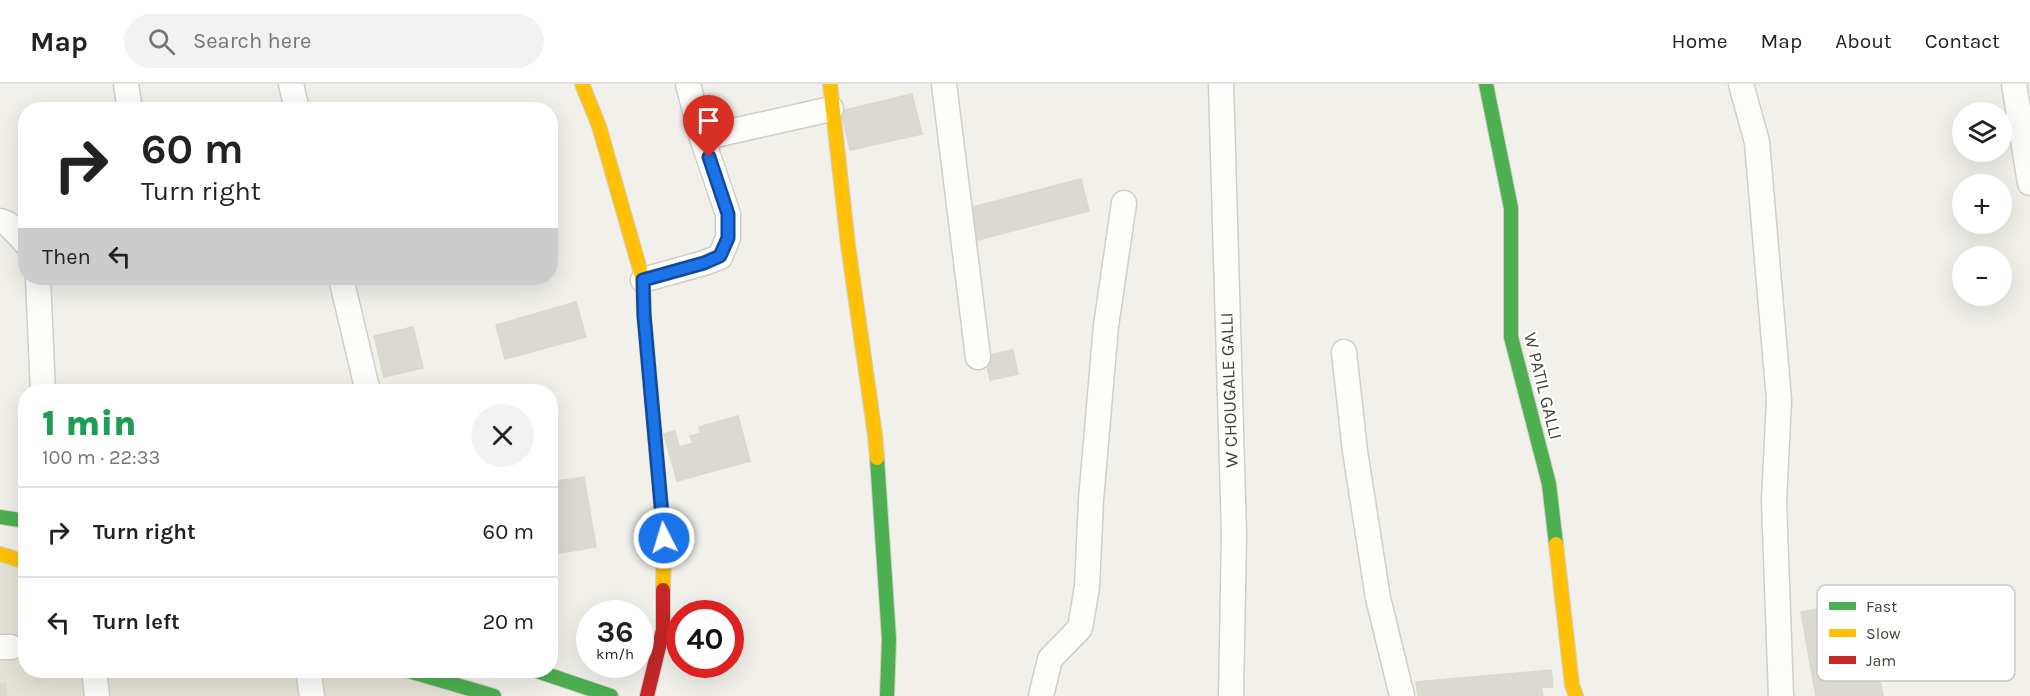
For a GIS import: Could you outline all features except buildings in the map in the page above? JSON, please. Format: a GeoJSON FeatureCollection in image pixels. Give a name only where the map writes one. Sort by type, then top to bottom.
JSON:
{"type":"FeatureCollection","features":[{"type":"Feature","properties":{"kind":"street"},"geometry":{"type":"LineString","coordinates":[[126,84],[129,102]]}},
{"type":"Feature","properties":{"kind":"street"},"geometry":{"type":"LineString","coordinates":[[291,84],[295,102]]}},
{"type":"Feature","properties":{"kind":"street"},"geometry":{"type":"LineString","coordinates":[[582,84],[599,126],[643,280],[644,315],[664,538],[663,630],[647,696]]}},
{"type":"Feature","properties":{"kind":"street"},"geometry":{"type":"LineString","coordinates":[[643,280],[704,263],[720,256],[728,238],[728,214],[702,138],[688,84]]}},
{"type":"Feature","properties":{"kind":"street"},"geometry":{"type":"LineString","coordinates":[[830,84],[831,109],[875,435],[888,639],[887,696]]}},
{"type":"Feature","properties":{"kind":"street"},"geometry":{"type":"LineString","coordinates":[[944,84],[978,357]]}},
{"type":"Feature","properties":{"kind":"street","name":"W CHOUGALE GALLI"},"geometry":{"type":"LineString","coordinates":[[1221,84],[1234,534],[1231,696]]}},
{"type":"Feature","properties":{"kind":"street","name":"W PATIL GALLI"},"geometry":{"type":"LineString","coordinates":[[1486,84],[1511,208],[1510,337],[1549,484],[1572,685],[1576,696]]}},
{"type":"Feature","properties":{"kind":"street"},"geometry":{"type":"LineString","coordinates":[[1741,84],[1757,142],[1779,400],[1774,501],[1781,696]]}},
{"type":"Feature","properties":{"kind":"street"},"geometry":{"type":"LineString","coordinates":[[2014,84],[2030,183]]}},
{"type":"Feature","properties":{"kind":"street"},"geometry":{"type":"LineString","coordinates":[[702,138],[831,109]]}},
{"type":"Feature","properties":{"kind":"street"},"geometry":{"type":"LineString","coordinates":[[1041,696],[1050,659],[1080,628],[1082,618],[1087,586],[1091,500],[1106,326],[1125,203]]}},
{"type":"Feature","properties":{"kind":"street"},"geometry":{"type":"LineString","coordinates":[[0,221],[8,224],[18,235]]}},
{"type":"Feature","properties":{"kind":"street"},"geometry":{"type":"LineString","coordinates":[[38,285],[43,384]]}},
{"type":"Feature","properties":{"kind":"street"},"geometry":{"type":"LineString","coordinates":[[343,285],[366,384]]}},
{"type":"Feature","properties":{"kind":"street"},"geometry":{"type":"LineString","coordinates":[[1344,352],[1355,451],[1378,598],[1402,696]]}},
{"type":"Feature","properties":{"kind":"street"},"geometry":{"type":"LineString","coordinates":[[0,517],[18,520]]}},
{"type":"Feature","properties":{"kind":"street"},"geometry":{"type":"LineString","coordinates":[[0,554],[18,560]]}},
{"type":"Feature","properties":{"kind":"street"},"geometry":{"type":"LineString","coordinates":[[95,678],[97,696]]}},
{"type":"Feature","properties":{"kind":"street"},"geometry":{"type":"LineString","coordinates":[[309,678],[312,696]]}},
{"type":"Feature","properties":{"kind":"street"},"geometry":{"type":"LineString","coordinates":[[432,678],[494,696]]}},
{"type":"Feature","properties":{"kind":"street"},"geometry":{"type":"LineString","coordinates":[[558,678],[611,696]]}},
{"type":"Feature","properties":{"kind":"shaded area"},"geometry":{"type":"Polygon","coordinates":[[[0,554],[18,560],[18,678],[429,678],[490,696],[0,696],[0,554]]]}},
{"type":"Feature","properties":{"kind":"traffic: fast"},"geometry":{"type":"LineString","coordinates":[[1486,84],[1511,208],[1511,337],[1549,484],[1556,544]]}},
{"type":"Feature","properties":{"kind":"traffic: fast"},"geometry":{"type":"LineString","coordinates":[[877,458],[889,639],[887,696]]}},
{"type":"Feature","properties":{"kind":"traffic: fast"},"geometry":{"type":"LineString","coordinates":[[0,517],[18,520]]}},
{"type":"Feature","properties":{"kind":"traffic: fast"},"geometry":{"type":"LineString","coordinates":[[432,678],[494,696]]}},
{"type":"Feature","properties":{"kind":"traffic: fast"},"geometry":{"type":"LineString","coordinates":[[558,678],[611,696]]}},
{"type":"Feature","properties":{"kind":"traffic: slow"},"geometry":{"type":"LineString","coordinates":[[582,84],[599,126],[643,280],[644,315],[664,538],[663,590]]}},
{"type":"Feature","properties":{"kind":"traffic: slow"},"geometry":{"type":"LineString","coordinates":[[830,84],[848,245],[877,458]]}},
{"type":"Feature","properties":{"kind":"traffic: slow"},"geometry":{"type":"LineString","coordinates":[[1556,544],[1572,685],[1576,696]]}},
{"type":"Feature","properties":{"kind":"traffic: slow"},"geometry":{"type":"LineString","coordinates":[[0,554],[18,560]]}},
{"type":"Feature","properties":{"kind":"traffic: jam"},"geometry":{"type":"LineString","coordinates":[[647,696],[663,630],[663,590]]}},
{"type":"Feature","properties":{"kind":"route"},"geometry":{"type":"LineString","coordinates":[[664,538],[644,315],[643,280],[704,263],[720,256],[728,238],[728,214],[709,157]]}}]}
